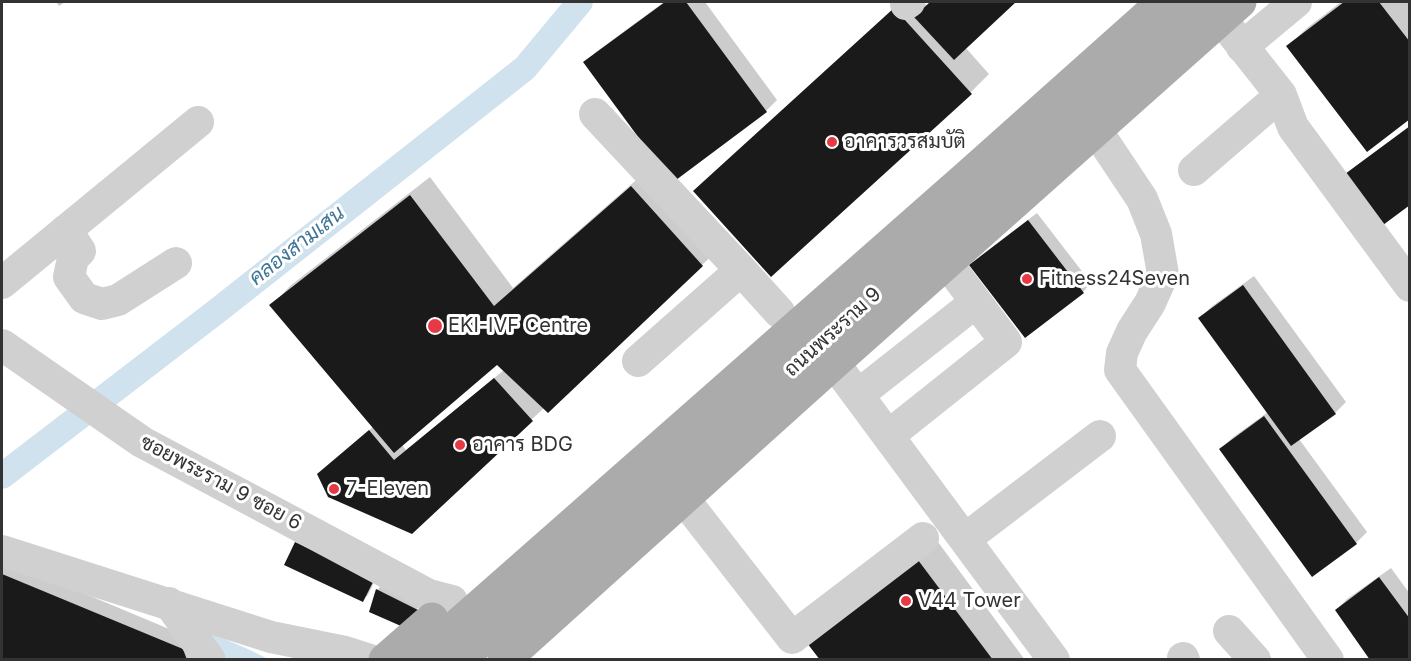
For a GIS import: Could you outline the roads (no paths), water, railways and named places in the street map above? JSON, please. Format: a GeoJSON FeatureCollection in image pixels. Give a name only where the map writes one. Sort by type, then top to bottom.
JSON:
{"type":"FeatureCollection","features":[{"type":"Feature","properties":{"kind":"main road"},"geometry":{"type":"LineString","coordinates":[[386,660],[1130,2]]}},
{"type":"Feature","properties":{"kind":"main road","name":"ถนนพระราม 9"},"geometry":{"type":"LineString","coordinates":[[418,660],[1163,2]]}},
{"type":"Feature","properties":{"kind":"main road","name":"ถนนพระราม 9"},"geometry":{"type":"LineString","coordinates":[[504,660],[1096,130],[1222,7]]}},
{"type":"Feature","properties":{"kind":"main road","name":"ถนนพระราม 9"},"geometry":{"type":"LineString","coordinates":[[459,660],[765,392],[1222,7]]}},
{"type":"Feature","properties":{"kind":"street"},"geometry":{"type":"LineString","coordinates":[[1242,47],[1296,2]]}},
{"type":"Feature","properties":{"kind":"street"},"geometry":{"type":"LineString","coordinates":[[1222,7],[1242,47],[1281,95],[1293,127],[1410,286]]}},
{"type":"Feature","properties":{"kind":"street"},"geometry":{"type":"LineString","coordinates":[[1194,170],[1281,95]]}},
{"type":"Feature","properties":{"kind":"street"},"geometry":{"type":"LineString","coordinates":[[595,114],[779,312]]}},
{"type":"Feature","properties":{"kind":"street"},"geometry":{"type":"LineString","coordinates":[[2,283],[198,122]]}},
{"type":"Feature","properties":{"kind":"street"},"geometry":{"type":"LineString","coordinates":[[1096,130],[1142,199],[1156,234],[1163,274],[1150,303],[1131,331],[1122,352],[1120,370],[1328,660]]}},
{"type":"Feature","properties":{"kind":"street"},"geometry":{"type":"LineString","coordinates":[[66,230],[80,251],[73,258],[69,277],[84,298],[102,304],[118,300],[176,263]]}},
{"type":"Feature","properties":{"kind":"street"},"geometry":{"type":"LineString","coordinates":[[888,436],[1006,342],[947,262]]}},
{"type":"Feature","properties":{"kind":"street"},"geometry":{"type":"LineString","coordinates":[[638,361],[741,270]]}},
{"type":"Feature","properties":{"kind":"street"},"geometry":{"type":"LineString","coordinates":[[858,395],[976,302]]}},
{"type":"Feature","properties":{"kind":"street","name":"ซอยพระราม 9 ซอย 6"},"geometry":{"type":"LineString","coordinates":[[2,345],[142,442],[429,595],[452,601]]}},
{"type":"Feature","properties":{"kind":"street"},"geometry":{"type":"LineString","coordinates":[[834,363],[1054,660]]}},
{"type":"Feature","properties":{"kind":"street"},"geometry":{"type":"LineString","coordinates":[[965,539],[1100,436]]}},
{"type":"Feature","properties":{"kind":"street"},"geometry":{"type":"LineString","coordinates":[[683,498],[800,649],[923,538]]}},
{"type":"Feature","properties":{"kind":"street"},"geometry":{"type":"LineString","coordinates":[[2,550],[169,603],[279,648],[345,652],[370,660]]}},
{"type":"Feature","properties":{"kind":"street"},"geometry":{"type":"LineString","coordinates":[[169,603],[210,660]]}},
{"type":"Feature","properties":{"kind":"street"},"geometry":{"type":"LineString","coordinates":[[1229,631],[1255,660]]}},
{"type":"Feature","properties":{"kind":"water"},"geometry":{"type":"Polygon","coordinates":[[[209,632],[250,650],[268,659],[227,659],[209,632]]]}},
{"type":"Feature","properties":{"kind":"waterway","name":"คลองสามเสน"},"geometry":{"type":"LineString","coordinates":[[2,476],[217,311],[525,68],[580,2]]}},
{"type":"Feature","properties":{"kind":"place","name":"อาคารวรสมบัติ"},"geometry":{"type":"Point","coordinates":[832,142]}},
{"type":"Feature","properties":{"kind":"place","name":"Fitness24Seven"},"geometry":{"type":"Point","coordinates":[1027,279]}},
{"type":"Feature","properties":{"kind":"place","name":"EKI-IVF Centre"},"geometry":{"type":"Point","coordinates":[435,326]}},
{"type":"Feature","properties":{"kind":"place","name":"อาคาร BDG"},"geometry":{"type":"Point","coordinates":[460,445]}},
{"type":"Feature","properties":{"kind":"place","name":"7-Eleven"},"geometry":{"type":"Point","coordinates":[334,489]}},
{"type":"Feature","properties":{"kind":"place","name":"V44 Tower"},"geometry":{"type":"Point","coordinates":[906,601]}}]}
